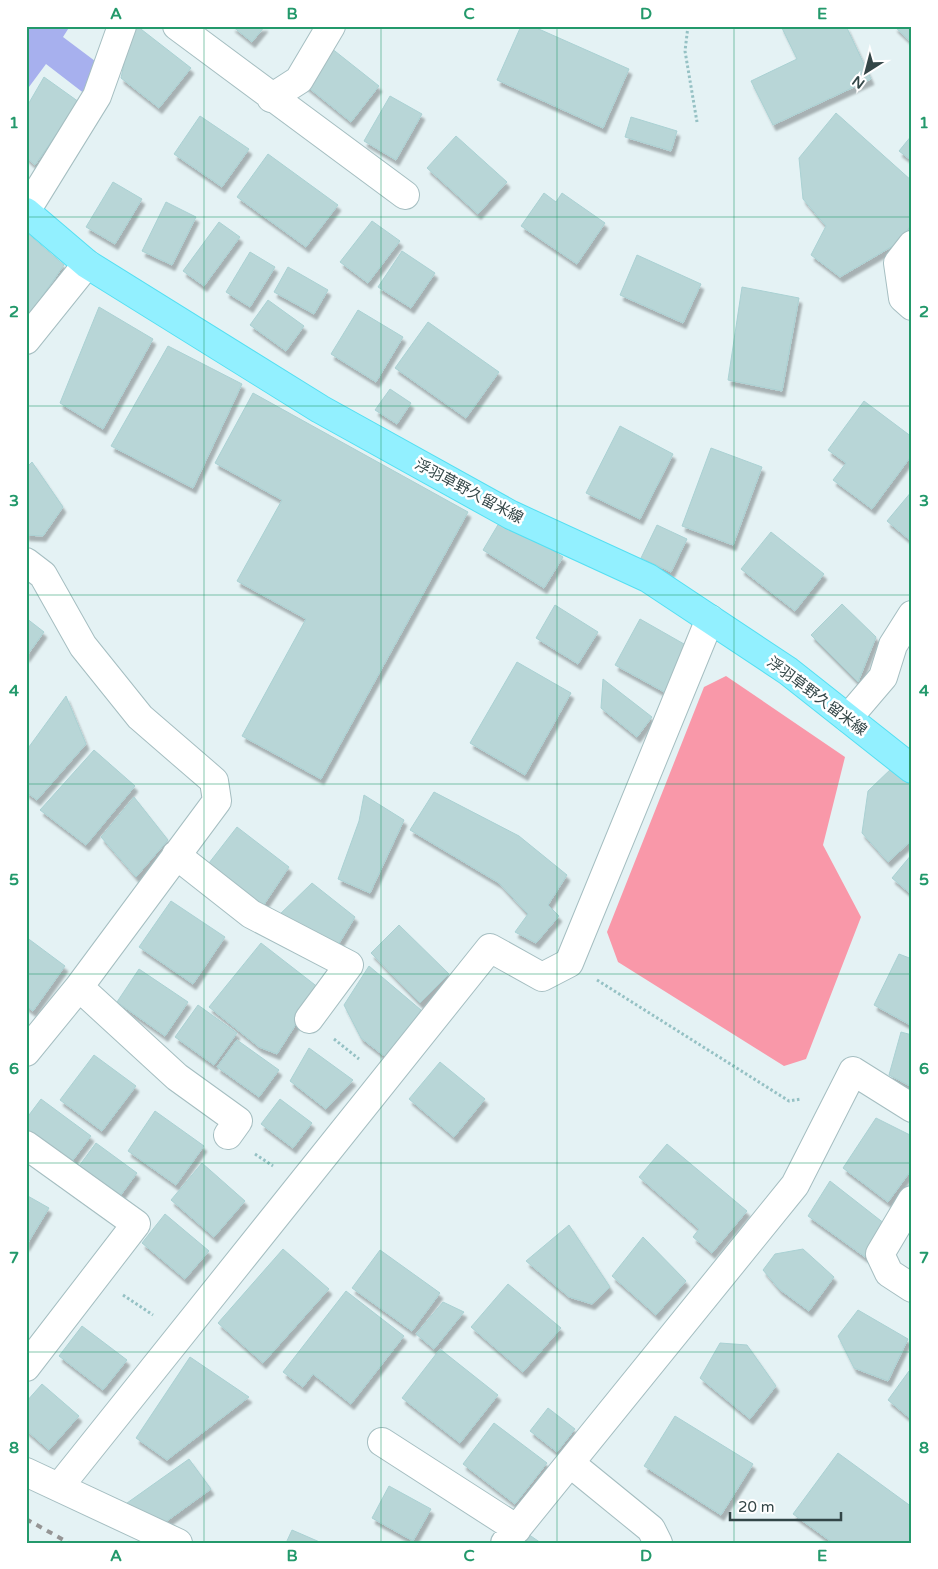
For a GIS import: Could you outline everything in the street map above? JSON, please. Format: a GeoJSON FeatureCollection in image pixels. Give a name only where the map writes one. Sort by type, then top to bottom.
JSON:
{"type":"FeatureCollection","features":[{"type":"Feature","properties":{"kind":"main road","name":"浮羽草野久留米線"},"geometry":{"type":"LineString","coordinates":[[26,211],[87,264],[320,409],[511,515],[648,578],[788,671],[912,769]]}},
{"type":"Feature","properties":{"kind":"street"},"geometry":{"type":"LineString","coordinates":[[26,211],[97,96],[122,26]]}},
{"type":"Feature","properties":{"kind":"street"},"geometry":{"type":"LineString","coordinates":[[177,26],[271,98],[405,196]]}},
{"type":"Feature","properties":{"kind":"street"},"geometry":{"type":"LineString","coordinates":[[271,98],[299,80],[331,26]]}},
{"type":"Feature","properties":{"kind":"street"},"geometry":{"type":"LineString","coordinates":[[912,245],[898,263],[903,298],[912,306]]}},
{"type":"Feature","properties":{"kind":"street"},"geometry":{"type":"LineString","coordinates":[[26,340],[87,264]]}},
{"type":"Feature","properties":{"kind":"street"},"geometry":{"type":"LineString","coordinates":[[26,562],[43,575],[83,646],[140,717],[214,781],[217,801],[79,987],[26,1052]]}},
{"type":"Feature","properties":{"kind":"street"},"geometry":{"type":"LineString","coordinates":[[848,718],[883,677],[893,646],[912,615]]}},
{"type":"Feature","properties":{"kind":"street"},"geometry":{"type":"LineString","coordinates":[[59,1487],[490,948],[542,977],[569,962],[710,619]]}},
{"type":"Feature","properties":{"kind":"street"},"geometry":{"type":"LineString","coordinates":[[176,855],[251,914],[349,965],[309,1019]]}},
{"type":"Feature","properties":{"kind":"street"},"geometry":{"type":"LineString","coordinates":[[79,987],[177,1077],[238,1121],[228,1135]]}},
{"type":"Feature","properties":{"kind":"street"},"geometry":{"type":"LineString","coordinates":[[382,1442],[511,1536],[795,1185],[853,1071],[912,1108]]}},
{"type":"Feature","properties":{"kind":"street"},"geometry":{"type":"LineString","coordinates":[[26,1145],[136,1224],[26,1367]]}},
{"type":"Feature","properties":{"kind":"street"},"geometry":{"type":"LineString","coordinates":[[912,1200],[880,1254],[889,1273],[912,1288]]}},
{"type":"Feature","properties":{"kind":"street"},"geometry":{"type":"LineString","coordinates":[[570,1463],[651,1529],[658,1543]]}},
{"type":"Feature","properties":{"kind":"street"},"geometry":{"type":"LineString","coordinates":[[26,1472],[178,1543]]}},
{"type":"Feature","properties":{"kind":"path"},"geometry":{"type":"LineString","coordinates":[[688,26],[685,51],[697,122]]}},
{"type":"Feature","properties":{"kind":"path"},"geometry":{"type":"LineString","coordinates":[[569,962],[789,1101],[844,1088]]}},
{"type":"Feature","properties":{"kind":"path"},"geometry":{"type":"LineString","coordinates":[[96,1276],[181,1334]]}},
{"type":"Feature","properties":{"kind":"shaded area"},"geometry":{"type":"Polygon","coordinates":[[[26,26],[70,26],[63,37],[107,70],[94,101],[46,64],[26,91],[26,26]]]}},
{"type":"Feature","properties":{"kind":"shaded area"},"geometry":{"type":"Polygon","coordinates":[[[726,676],[845,757],[823,845],[861,917],[806,1059],[784,1066],[618,962],[607,932],[704,687],[726,676]]]}},
{"type":"Feature","properties":{"kind":"building"},"geometry":{"type":"Polygon","coordinates":[[[132,26],[137,26],[191,68],[159,108],[121,78],[132,26]]]}},
{"type":"Feature","properties":{"kind":"building"},"geometry":{"type":"Polygon","coordinates":[[[232,26],[265,26],[252,42],[232,26]]]}},
{"type":"Feature","properties":{"kind":"building"},"geometry":{"type":"Polygon","coordinates":[[[521,26],[532,26],[629,69],[603,128],[497,80],[521,26]]]}},
{"type":"Feature","properties":{"kind":"building"},"geometry":{"type":"Polygon","coordinates":[[[781,26],[846,26],[871,79],[773,125],[751,81],[797,59],[781,26]]]}},
{"type":"Feature","properties":{"kind":"building"},"geometry":{"type":"Polygon","coordinates":[[[894,26],[912,26],[912,43],[894,26]]]}},
{"type":"Feature","properties":{"kind":"building"},"geometry":{"type":"Polygon","coordinates":[[[326,44],[379,86],[351,122],[299,80],[326,44]]]}},
{"type":"Feature","properties":{"kind":"building"},"geometry":{"type":"Polygon","coordinates":[[[44,77],[79,102],[35,165],[26,157],[26,108],[44,77]]]}},
{"type":"Feature","properties":{"kind":"building"},"geometry":{"type":"Polygon","coordinates":[[[390,96],[422,114],[396,160],[364,141],[390,96]]]}},
{"type":"Feature","properties":{"kind":"building"},"geometry":{"type":"Polygon","coordinates":[[[836,113],[912,181],[912,224],[898,243],[840,277],[811,255],[826,226],[803,199],[799,158],[836,113]]]}},
{"type":"Feature","properties":{"kind":"building"},"geometry":{"type":"Polygon","coordinates":[[[200,116],[249,149],[222,187],[174,154],[200,116]]]}},
{"type":"Feature","properties":{"kind":"building"},"geometry":{"type":"Polygon","coordinates":[[[631,117],[677,131],[671,151],[625,137],[631,117]]]}},
{"type":"Feature","properties":{"kind":"building"},"geometry":{"type":"Polygon","coordinates":[[[912,135],[912,161],[899,151],[912,135]]]}},
{"type":"Feature","properties":{"kind":"building"},"geometry":{"type":"Polygon","coordinates":[[[456,136],[507,182],[478,214],[427,168],[456,136]]]}},
{"type":"Feature","properties":{"kind":"building"},"geometry":{"type":"Polygon","coordinates":[[[268,154],[338,205],[306,247],[237,197],[268,154]]]}},
{"type":"Feature","properties":{"kind":"building"},"geometry":{"type":"Polygon","coordinates":[[[113,182],[142,199],[115,244],[86,227],[113,182]]]}},
{"type":"Feature","properties":{"kind":"building"},"geometry":{"type":"Polygon","coordinates":[[[544,193],[556,202],[562,193],[605,223],[577,264],[521,226],[544,193]]]}},
{"type":"Feature","properties":{"kind":"building"},"geometry":{"type":"Polygon","coordinates":[[[166,202],[196,217],[172,265],[142,251],[166,202]]]}},
{"type":"Feature","properties":{"kind":"building"},"geometry":{"type":"Polygon","coordinates":[[[372,221],[400,241],[368,283],[340,262],[372,221]]]}},
{"type":"Feature","properties":{"kind":"building"},"geometry":{"type":"Polygon","coordinates":[[[219,222],[240,237],[204,286],[183,271],[219,222]]]}},
{"type":"Feature","properties":{"kind":"building"},"geometry":{"type":"Polygon","coordinates":[[[26,232],[64,265],[30,314],[26,311],[26,232]]]}},
{"type":"Feature","properties":{"kind":"building"},"geometry":{"type":"Polygon","coordinates":[[[402,251],[435,273],[411,308],[378,287],[402,251]]]}},
{"type":"Feature","properties":{"kind":"building"},"geometry":{"type":"Polygon","coordinates":[[[250,252],[275,267],[250,307],[226,292],[250,252]]]}},
{"type":"Feature","properties":{"kind":"building"},"geometry":{"type":"Polygon","coordinates":[[[637,255],[701,284],[683,323],[620,295],[637,255]]]}},
{"type":"Feature","properties":{"kind":"building"},"geometry":{"type":"Polygon","coordinates":[[[288,267],[328,290],[314,314],[274,292],[288,267]]]}},
{"type":"Feature","properties":{"kind":"building"},"geometry":{"type":"Polygon","coordinates":[[[742,287],[799,298],[782,391],[728,380],[742,287]]]}},
{"type":"Feature","properties":{"kind":"building"},"geometry":{"type":"Polygon","coordinates":[[[268,300],[304,326],[286,351],[250,325],[268,300]]]}},
{"type":"Feature","properties":{"kind":"building"},"geometry":{"type":"Polygon","coordinates":[[[99,307],[153,339],[103,429],[60,403],[99,307]]]}},
{"type":"Feature","properties":{"kind":"building"},"geometry":{"type":"Polygon","coordinates":[[[358,310],[403,337],[376,382],[331,354],[358,310]]]}},
{"type":"Feature","properties":{"kind":"building"},"geometry":{"type":"Polygon","coordinates":[[[428,322],[499,372],[466,418],[395,368],[428,322]]]}},
{"type":"Feature","properties":{"kind":"building"},"geometry":{"type":"Polygon","coordinates":[[[168,346],[242,384],[193,488],[111,446],[168,346]]]}},
{"type":"Feature","properties":{"kind":"building"},"geometry":{"type":"Polygon","coordinates":[[[390,389],[411,403],[397,424],[375,410],[390,389]]]}},
{"type":"Feature","properties":{"kind":"building"},"geometry":{"type":"Polygon","coordinates":[[[253,393],[468,512],[321,779],[242,736],[306,619],[237,581],[282,500],[215,463],[253,393]]]}},
{"type":"Feature","properties":{"kind":"building"},"geometry":{"type":"Polygon","coordinates":[[[864,401],[912,437],[912,455],[872,509],[833,480],[846,463],[828,450],[864,401]]]}},
{"type":"Feature","properties":{"kind":"building"},"geometry":{"type":"Polygon","coordinates":[[[620,426],[673,454],[640,519],[586,493],[620,426]]]}},
{"type":"Feature","properties":{"kind":"building"},"geometry":{"type":"Polygon","coordinates":[[[711,448],[762,467],[733,545],[682,526],[711,448]]]}},
{"type":"Feature","properties":{"kind":"building"},"geometry":{"type":"Polygon","coordinates":[[[32,462],[63,507],[43,536],[26,535],[26,468],[32,462]]]}},
{"type":"Feature","properties":{"kind":"building"},"geometry":{"type":"Polygon","coordinates":[[[912,491],[912,542],[887,521],[912,491]]]}},
{"type":"Feature","properties":{"kind":"building"},"geometry":{"type":"Polygon","coordinates":[[[502,518],[563,557],[544,588],[483,550],[502,518]]]}},
{"type":"Feature","properties":{"kind":"building"},"geometry":{"type":"Polygon","coordinates":[[[657,525],[687,539],[671,572],[641,558],[657,525]]]}},
{"type":"Feature","properties":{"kind":"building"},"geometry":{"type":"Polygon","coordinates":[[[771,532],[824,574],[795,611],[741,569],[771,532]]]}},
{"type":"Feature","properties":{"kind":"building"},"geometry":{"type":"Polygon","coordinates":[[[842,604],[876,637],[858,682],[811,635],[842,604]]]}},
{"type":"Feature","properties":{"kind":"building"},"geometry":{"type":"Polygon","coordinates":[[[555,605],[598,632],[578,664],[536,638],[555,605]]]}},
{"type":"Feature","properties":{"kind":"building"},"geometry":{"type":"Polygon","coordinates":[[[26,618],[44,632],[26,657],[26,618]]]}},
{"type":"Feature","properties":{"kind":"building"},"geometry":{"type":"Polygon","coordinates":[[[640,619],[691,648],[666,693],[615,665],[640,619]]]}},
{"type":"Feature","properties":{"kind":"building"},"geometry":{"type":"Polygon","coordinates":[[[517,662],[571,693],[525,775],[470,743],[517,662]]]}},
{"type":"Feature","properties":{"kind":"building"},"geometry":{"type":"Polygon","coordinates":[[[603,679],[652,717],[637,737],[601,708],[603,679]]]}},
{"type":"Feature","properties":{"kind":"building"},"geometry":{"type":"Polygon","coordinates":[[[66,696],[86,744],[37,800],[26,792],[26,751],[66,696]]]}},
{"type":"Feature","properties":{"kind":"building"},"geometry":{"type":"Polygon","coordinates":[[[94,750],[135,786],[86,845],[40,810],[94,750]]]}},
{"type":"Feature","properties":{"kind":"building"},"geometry":{"type":"Polygon","coordinates":[[[894,766],[912,783],[912,840],[888,862],[862,833],[868,791],[894,766]]]}},
{"type":"Feature","properties":{"kind":"building"},"geometry":{"type":"Polygon","coordinates":[[[434,792],[519,836],[567,875],[548,905],[559,916],[536,943],[515,932],[528,914],[499,883],[410,830],[434,792]]]}},
{"type":"Feature","properties":{"kind":"building"},"geometry":{"type":"Polygon","coordinates":[[[364,795],[404,820],[370,893],[338,879],[359,821],[364,795]]]}},
{"type":"Feature","properties":{"kind":"building"},"geometry":{"type":"Polygon","coordinates":[[[134,797],[168,840],[136,877],[101,837],[134,797]]]}},
{"type":"Feature","properties":{"kind":"building"},"geometry":{"type":"Polygon","coordinates":[[[237,827],[289,867],[261,909],[209,863],[237,827]]]}},
{"type":"Feature","properties":{"kind":"building"},"geometry":{"type":"Polygon","coordinates":[[[912,854],[912,895],[892,878],[912,854]]]}},
{"type":"Feature","properties":{"kind":"building"},"geometry":{"type":"Polygon","coordinates":[[[312,883],[355,917],[335,950],[277,917],[312,883]]]}},
{"type":"Feature","properties":{"kind":"building"},"geometry":{"type":"Polygon","coordinates":[[[171,901],[225,937],[193,984],[139,947],[171,901]]]}},
{"type":"Feature","properties":{"kind":"building"},"geometry":{"type":"Polygon","coordinates":[[[399,925],[449,974],[420,1003],[371,953],[399,925]]]}},
{"type":"Feature","properties":{"kind":"building"},"geometry":{"type":"Polygon","coordinates":[[[26,937],[65,966],[33,1011],[26,1006],[26,937]]]}},
{"type":"Feature","properties":{"kind":"building"},"geometry":{"type":"Polygon","coordinates":[[[261,943],[319,988],[277,1054],[259,1047],[209,1007],[261,943]]]}},
{"type":"Feature","properties":{"kind":"building"},"geometry":{"type":"Polygon","coordinates":[[[899,954],[912,959],[912,1026],[874,1005],[899,954]]]}},
{"type":"Feature","properties":{"kind":"building"},"geometry":{"type":"Polygon","coordinates":[[[369,966],[421,1010],[388,1059],[361,1038],[344,1005],[369,966]]]}},
{"type":"Feature","properties":{"kind":"building"},"geometry":{"type":"Polygon","coordinates":[[[139,969],[188,1002],[165,1036],[117,1002],[139,969]]]}},
{"type":"Feature","properties":{"kind":"building"},"geometry":{"type":"Polygon","coordinates":[[[198,1005],[237,1033],[214,1065],[175,1037],[198,1005]]]}},
{"type":"Feature","properties":{"kind":"building"},"geometry":{"type":"Polygon","coordinates":[[[901,1032],[912,1035],[912,1087],[889,1075],[901,1032]]]}},
{"type":"Feature","properties":{"kind":"building"},"geometry":{"type":"Polygon","coordinates":[[[237,1040],[279,1070],[259,1097],[217,1067],[237,1040]]]}},
{"type":"Feature","properties":{"kind":"building"},"geometry":{"type":"Polygon","coordinates":[[[309,1048],[353,1080],[326,1109],[290,1081],[309,1048]]]}},
{"type":"Feature","properties":{"kind":"building"},"geometry":{"type":"Polygon","coordinates":[[[94,1055],[136,1086],[102,1131],[60,1100],[94,1055]]]}},
{"type":"Feature","properties":{"kind":"building"},"geometry":{"type":"Polygon","coordinates":[[[440,1062],[485,1099],[454,1137],[409,1099],[440,1062]]]}},
{"type":"Feature","properties":{"kind":"building"},"geometry":{"type":"Polygon","coordinates":[[[41,1099],[91,1136],[58,1180],[26,1156],[26,1119],[41,1099]]]}},
{"type":"Feature","properties":{"kind":"building"},"geometry":{"type":"Polygon","coordinates":[[[280,1099],[312,1123],[293,1148],[261,1124],[280,1099]]]}},
{"type":"Feature","properties":{"kind":"building"},"geometry":{"type":"Polygon","coordinates":[[[155,1111],[204,1146],[176,1185],[128,1151],[155,1111]]]}},
{"type":"Feature","properties":{"kind":"building"},"geometry":{"type":"Polygon","coordinates":[[[876,1118],[912,1136],[912,1169],[888,1202],[843,1168],[876,1118]]]}},
{"type":"Feature","properties":{"kind":"building"},"geometry":{"type":"Polygon","coordinates":[[[96,1143],[137,1173],[106,1215],[65,1185],[96,1143]]]}},
{"type":"Feature","properties":{"kind":"building"},"geometry":{"type":"Polygon","coordinates":[[[667,1144],[747,1211],[712,1253],[693,1237],[699,1229],[639,1177],[667,1144]]]}},
{"type":"Feature","properties":{"kind":"building"},"geometry":{"type":"Polygon","coordinates":[[[202,1163],[245,1201],[214,1237],[171,1200],[202,1163]]]}},
{"type":"Feature","properties":{"kind":"building"},"geometry":{"type":"Polygon","coordinates":[[[830,1181],[885,1224],[865,1257],[808,1216],[830,1181]]]}},
{"type":"Feature","properties":{"kind":"building"},"geometry":{"type":"Polygon","coordinates":[[[26,1195],[49,1208],[26,1246],[26,1195]]]}},
{"type":"Feature","properties":{"kind":"building"},"geometry":{"type":"Polygon","coordinates":[[[165,1214],[209,1251],[185,1279],[142,1243],[165,1214]]]}},
{"type":"Feature","properties":{"kind":"building"},"geometry":{"type":"Polygon","coordinates":[[[569,1225],[610,1287],[592,1304],[569,1297],[526,1261],[569,1225]]]}},
{"type":"Feature","properties":{"kind":"building"},"geometry":{"type":"Polygon","coordinates":[[[643,1237],[686,1281],[656,1315],[612,1276],[643,1237]]]}},
{"type":"Feature","properties":{"kind":"building"},"geometry":{"type":"Polygon","coordinates":[[[283,1249],[329,1289],[263,1363],[218,1323],[283,1249]]]}},
{"type":"Feature","properties":{"kind":"building"},"geometry":{"type":"Polygon","coordinates":[[[803,1249],[834,1277],[809,1311],[779,1289],[763,1270],[775,1254],[803,1249]]]}},
{"type":"Feature","properties":{"kind":"building"},"geometry":{"type":"Polygon","coordinates":[[[380,1250],[440,1293],[412,1331],[352,1288],[380,1250]]]}},
{"type":"Feature","properties":{"kind":"building"},"geometry":{"type":"Polygon","coordinates":[[[508,1284],[561,1328],[523,1372],[471,1327],[508,1284]]]}},
{"type":"Feature","properties":{"kind":"building"},"geometry":{"type":"Polygon","coordinates":[[[346,1291],[404,1336],[351,1404],[313,1374],[303,1387],[283,1372],[346,1291]]]}},
{"type":"Feature","properties":{"kind":"building"},"geometry":{"type":"Polygon","coordinates":[[[443,1302],[464,1312],[434,1349],[416,1334],[443,1302]]]}},
{"type":"Feature","properties":{"kind":"building"},"geometry":{"type":"Polygon","coordinates":[[[858,1310],[908,1339],[888,1381],[854,1368],[838,1336],[858,1310]]]}},
{"type":"Feature","properties":{"kind":"building"},"geometry":{"type":"Polygon","coordinates":[[[82,1326],[127,1360],[103,1390],[59,1356],[82,1326]]]}},
{"type":"Feature","properties":{"kind":"building"},"geometry":{"type":"Polygon","coordinates":[[[720,1343],[747,1345],[776,1386],[750,1419],[700,1378],[720,1343]]]}},
{"type":"Feature","properties":{"kind":"building"},"geometry":{"type":"Polygon","coordinates":[[[440,1349],[498,1395],[460,1443],[402,1398],[440,1349]]]}},
{"type":"Feature","properties":{"kind":"building"},"geometry":{"type":"Polygon","coordinates":[[[190,1357],[249,1397],[167,1460],[136,1438],[190,1357]]]}},
{"type":"Feature","properties":{"kind":"building"},"geometry":{"type":"Polygon","coordinates":[[[909,1371],[912,1373],[912,1420],[888,1400],[909,1371]]]}},
{"type":"Feature","properties":{"kind":"building"},"geometry":{"type":"Polygon","coordinates":[[[42,1384],[79,1416],[49,1450],[26,1430],[26,1402],[42,1384]]]}},
{"type":"Feature","properties":{"kind":"building"},"geometry":{"type":"Polygon","coordinates":[[[548,1408],[575,1429],[557,1452],[530,1431],[548,1408]]]}},
{"type":"Feature","properties":{"kind":"building"},"geometry":{"type":"Polygon","coordinates":[[[675,1416],[753,1464],[721,1515],[644,1466],[675,1416]]]}},
{"type":"Feature","properties":{"kind":"building"},"geometry":{"type":"Polygon","coordinates":[[[494,1423],[547,1463],[515,1504],[463,1464],[494,1423]]]}},
{"type":"Feature","properties":{"kind":"building"},"geometry":{"type":"Polygon","coordinates":[[[838,1453],[912,1507],[912,1543],[833,1543],[793,1514],[838,1453]]]}},
{"type":"Feature","properties":{"kind":"building"},"geometry":{"type":"Polygon","coordinates":[[[189,1459],[211,1489],[160,1526],[120,1508],[189,1459]]]}},
{"type":"Feature","properties":{"kind":"building"},"geometry":{"type":"Polygon","coordinates":[[[389,1486],[431,1509],[413,1541],[372,1518],[389,1486]]]}},
{"type":"Feature","properties":{"kind":"building"},"geometry":{"type":"Polygon","coordinates":[[[292,1530],[322,1543],[286,1543],[292,1530]]]}},
{"type":"Feature","properties":{"kind":"building"},"geometry":{"type":"Polygon","coordinates":[[[528,1534],[541,1543],[521,1543],[528,1534]]]}},
{"type":"Feature","properties":{"kind":"railway"},"geometry":{"type":"LineString","coordinates":[[26,1519],[69,1543]]}}]}
